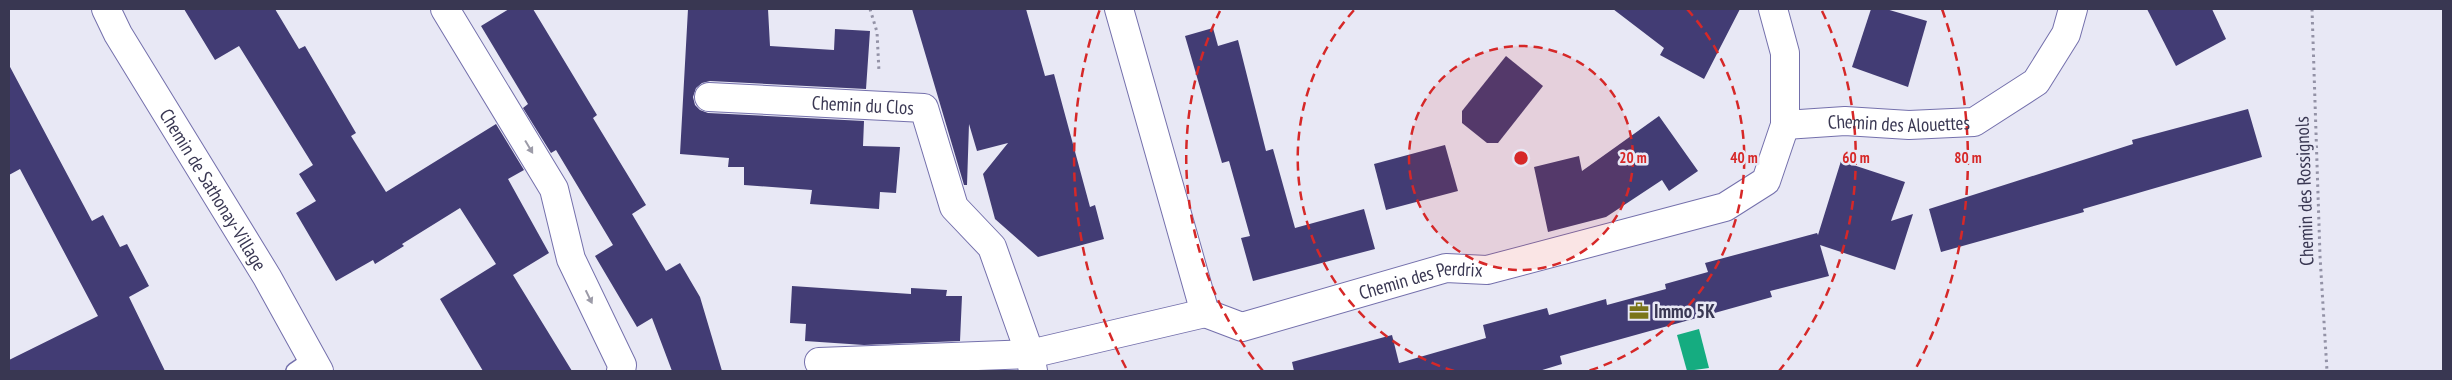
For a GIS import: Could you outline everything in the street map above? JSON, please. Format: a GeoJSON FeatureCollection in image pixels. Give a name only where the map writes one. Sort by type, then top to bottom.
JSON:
{"type":"FeatureCollection","features":[{"type":"Feature","properties":{"kind":"street","name":"Chemin de Sathonay-Village"},"geometry":{"type":"LineString","coordinates":[[106,9],[118,34],[267,277],[309,367]]}},
{"type":"Feature","properties":{"kind":"street"},"geometry":{"type":"LineString","coordinates":[[445,9],[554,189],[571,259],[622,365],[621,371]]}},
{"type":"Feature","properties":{"kind":"street"},"geometry":{"type":"LineString","coordinates":[[819,362],[1032,363],[1205,313],[1119,9]]}},
{"type":"Feature","properties":{"kind":"street","name":"Chemin des Perdrix"},"geometry":{"type":"LineString","coordinates":[[1205,313],[1242,327],[1446,268],[1487,270],[1725,207],[1766,181],[1786,125],[1786,53],[1773,9]]}},
{"type":"Feature","properties":{"kind":"street","name":"Chemin des Alouettes"},"geometry":{"type":"LineString","coordinates":[[1786,125],[1845,121],[1909,125],[1974,122],[2036,82],[2066,34],[2073,9]]}},
{"type":"Feature","properties":{"kind":"street","name":"Chemin du Clos"},"geometry":{"type":"LineString","coordinates":[[709,97],[924,108],[954,207],[992,247],[1032,363]]}},
{"type":"Feature","properties":{"kind":"path"},"geometry":{"type":"LineString","coordinates":[[870,9],[877,32],[881,105]]}},
{"type":"Feature","properties":{"kind":"path","name":"Chemin des Rossignols"},"geometry":{"type":"LineString","coordinates":[[2312,9],[2320,256],[2327,371]]}},
{"type":"Feature","properties":{"kind":"shaded area"},"geometry":{"type":"Polygon","coordinates":[[[1699,329],[1709,368],[1687,371],[1677,335],[1699,329]]]}},
{"type":"Feature","properties":{"kind":"building"},"geometry":{"type":"Polygon","coordinates":[[[184,9],[275,9],[299,49],[305,46],[356,133],[351,136],[386,192],[496,124],[524,170],[508,179],[549,253],[513,275],[572,371],[483,371],[440,299],[496,264],[460,208],[402,244],[404,246],[375,264],[373,260],[336,281],[296,213],[316,201],[299,174],[313,165],[239,46],[215,60],[184,9]]]}},
{"type":"Feature","properties":{"kind":"building"},"geometry":{"type":"Polygon","coordinates":[[[509,9],[533,9],[597,115],[593,118],[646,205],[632,214],[666,271],[680,263],[700,297],[722,371],[672,371],[652,318],[637,327],[595,256],[613,245],[556,150],[551,153],[523,108],[528,104],[481,26],[509,9]]]}},
{"type":"Feature","properties":{"kind":"building"},"geometry":{"type":"Polygon","coordinates":[[[688,9],[768,9],[770,46],[834,50],[835,29],[870,31],[866,89],[710,81],[702,83],[696,88],[693,97],[695,105],[700,110],[708,113],[864,121],[863,146],[900,147],[896,193],[880,192],[879,209],[810,204],[812,190],[744,185],[744,167],[728,167],[729,158],[680,154],[688,9]]]}},
{"type":"Feature","properties":{"kind":"building"},"geometry":{"type":"Polygon","coordinates":[[[912,9],[1026,9],[1045,76],[1054,74],[1090,207],[1095,205],[1104,239],[1038,257],[995,219],[983,174],[1008,143],[977,151],[969,124],[967,185],[964,185],[912,9]]]}},
{"type":"Feature","properties":{"kind":"building"},"geometry":{"type":"Polygon","coordinates":[[[1613,9],[1740,9],[1704,79],[1660,55],[1664,48],[1613,9]]]}},
{"type":"Feature","properties":{"kind":"building"},"geometry":{"type":"Polygon","coordinates":[[[1871,9],[1886,9],[1927,21],[1908,87],[1852,67],[1871,9]]]}},
{"type":"Feature","properties":{"kind":"building"},"geometry":{"type":"Polygon","coordinates":[[[2147,9],[2212,9],[2226,39],[2176,66],[2147,9]]]}},
{"type":"Feature","properties":{"kind":"building"},"geometry":{"type":"Polygon","coordinates":[[[1213,28],[1218,46],[1238,40],[1266,151],[1273,149],[1295,228],[1364,209],[1375,249],[1253,281],[1241,238],[1250,236],[1229,161],[1222,163],[1185,36],[1213,28]]]}},
{"type":"Feature","properties":{"kind":"building"},"geometry":{"type":"Polygon","coordinates":[[[1506,56],[1543,86],[1498,143],[1487,143],[1462,123],[1462,111],[1506,56]]]}},
{"type":"Feature","properties":{"kind":"building"},"geometry":{"type":"Polygon","coordinates":[[[9,65],[92,221],[103,215],[120,247],[127,244],[149,286],[129,297],[165,371],[9,371],[9,360],[98,316],[20,169],[9,175],[9,65]]]}},
{"type":"Feature","properties":{"kind":"building"},"geometry":{"type":"Polygon","coordinates":[[[2248,109],[2262,157],[2083,209],[2084,212],[1941,252],[1929,209],[2133,144],[2132,140],[2248,109]]]}},
{"type":"Feature","properties":{"kind":"building"},"geometry":{"type":"Polygon","coordinates":[[[1659,116],[1698,171],[1669,191],[1662,180],[1606,217],[1548,232],[1534,167],[1579,156],[1582,171],[1659,116]]]}},
{"type":"Feature","properties":{"kind":"building"},"geometry":{"type":"Polygon","coordinates":[[[1445,145],[1458,191],[1386,210],[1374,164],[1445,145]]]}},
{"type":"Feature","properties":{"kind":"building"},"geometry":{"type":"Polygon","coordinates":[[[1841,161],[1905,182],[1891,221],[1913,214],[1895,270],[1820,245],[1829,276],[1770,291],[1772,297],[1560,356],[1562,364],[1539,371],[1294,371],[1292,362],[1392,335],[1399,363],[1486,338],[1483,325],[1547,308],[1549,315],[1606,299],[1607,305],[1666,289],[1665,284],[1708,272],[1705,263],[1817,233],[1818,235],[1841,161]]]}},
{"type":"Feature","properties":{"kind":"building"},"geometry":{"type":"Polygon","coordinates":[[[792,286],[911,294],[911,288],[947,290],[946,296],[962,296],[960,341],[864,345],[805,341],[806,324],[790,323],[792,286]]]}},
{"type":"Feature","properties":{"kind":"place","name":"Immo 5K"},"geometry":{"type":"Point","coordinates":[1639,311]}}]}
